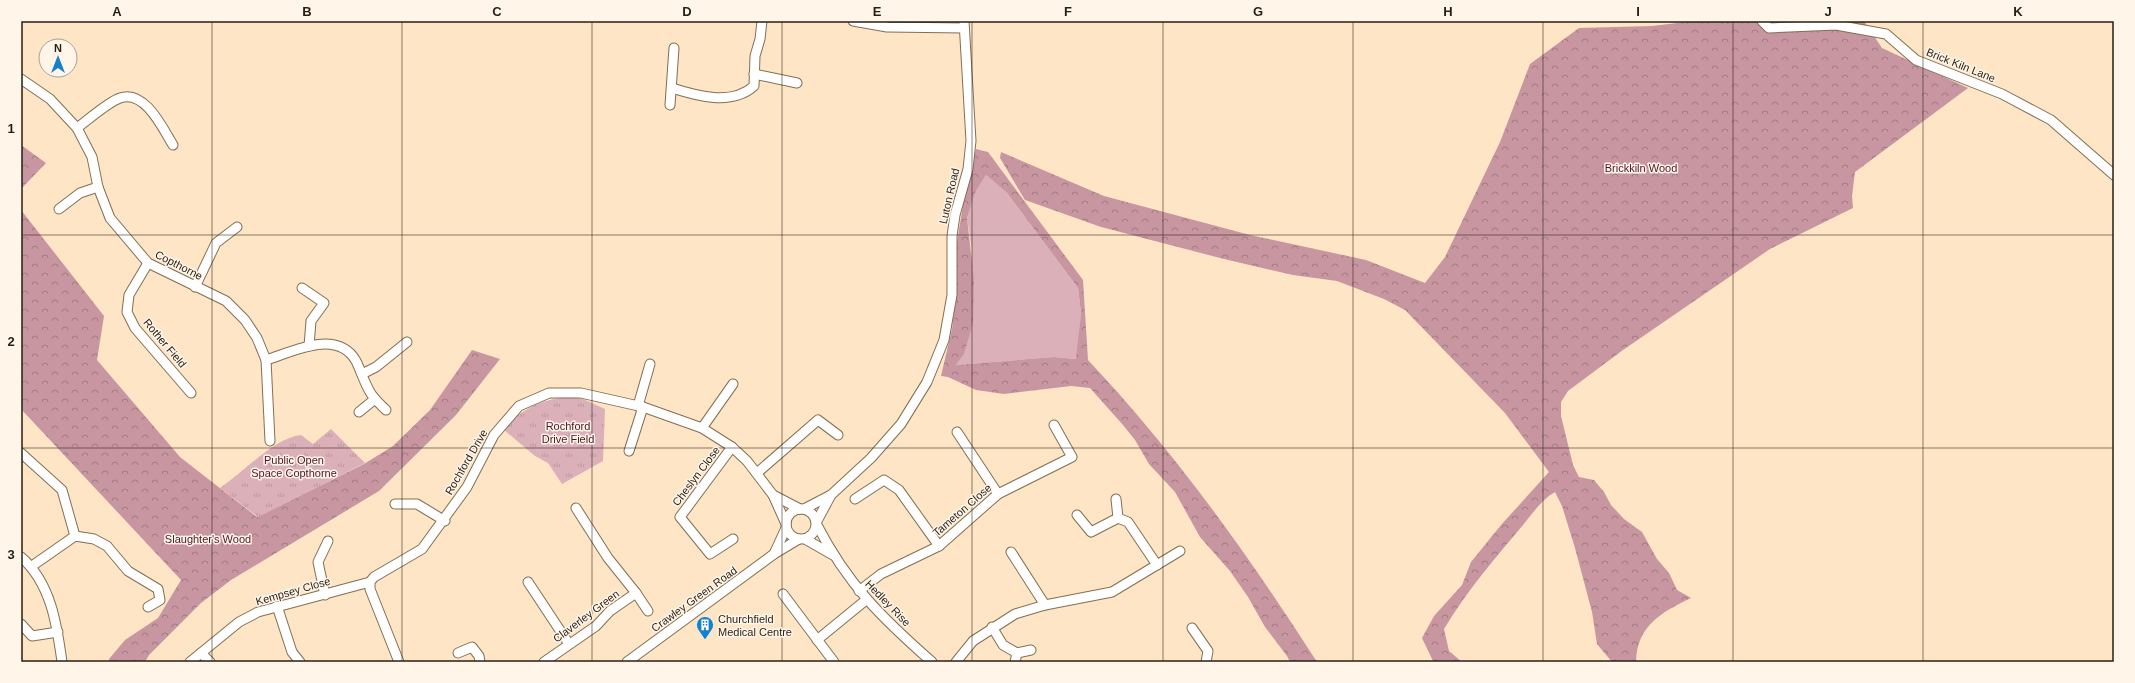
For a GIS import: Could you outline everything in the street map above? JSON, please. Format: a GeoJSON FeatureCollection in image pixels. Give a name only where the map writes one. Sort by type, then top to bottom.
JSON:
{"type":"FeatureCollection","features":[{"type":"Feature","properties":{"kind":"street"},"geometry":{"type":"LineString","coordinates":[[672,88],[694,95],[724,98],[746,94],[754,86],[755,56],[760,39],[762,21]]}},
{"type":"Feature","properties":{"kind":"street"},"geometry":{"type":"LineString","coordinates":[[853,21],[887,27],[964,24]]}},
{"type":"Feature","properties":{"kind":"street","name":"Brick Kiln Lane"},"geometry":{"type":"LineString","coordinates":[[1762,21],[1769,28],[1836,25],[1886,34],[1916,60],[2002,94],[2051,120],[2114,174]]}},
{"type":"Feature","properties":{"kind":"street","name":"Luton Road"},"geometry":{"type":"LineString","coordinates":[[831,495],[871,458],[901,424],[931,374],[944,340],[952,295],[952,236],[955,215],[968,169],[971,141],[964,24]]}},
{"type":"Feature","properties":{"kind":"street"},"geometry":{"type":"LineString","coordinates":[[670,105],[674,48]]}},
{"type":"Feature","properties":{"kind":"street"},"geometry":{"type":"LineString","coordinates":[[754,74],[797,83]]}},
{"type":"Feature","properties":{"kind":"street","name":"Copthorne"},"geometry":{"type":"LineString","coordinates":[[21,79],[50,98],[77,128],[92,156],[98,187],[110,218],[148,263],[226,301],[245,320],[257,338],[266,360],[270,441]]}},
{"type":"Feature","properties":{"kind":"street"},"geometry":{"type":"LineString","coordinates":[[77,128],[121,98],[136,98],[149,106],[174,145]]}},
{"type":"Feature","properties":{"kind":"street"},"geometry":{"type":"LineString","coordinates":[[59,209],[80,194],[98,187]]}},
{"type":"Feature","properties":{"kind":"street"},"geometry":{"type":"LineString","coordinates":[[195,287],[216,243],[237,226]]}},
{"type":"Feature","properties":{"kind":"street","name":"Rother Field"},"geometry":{"type":"LineString","coordinates":[[148,263],[129,295],[127,312],[135,328],[191,392]]}},
{"type":"Feature","properties":{"kind":"street"},"geometry":{"type":"LineString","coordinates":[[302,288],[324,303],[311,321],[309,346]]}},
{"type":"Feature","properties":{"kind":"street"},"geometry":{"type":"LineString","coordinates":[[362,374],[376,367],[407,342]]}},
{"type":"Feature","properties":{"kind":"street"},"geometry":{"type":"LineString","coordinates":[[266,360],[309,346],[329,343],[343,347],[354,359],[370,392],[386,410]]}},
{"type":"Feature","properties":{"kind":"street"},"geometry":{"type":"LineString","coordinates":[[629,451],[650,364]]}},
{"type":"Feature","properties":{"kind":"street"},"geometry":{"type":"LineString","coordinates":[[702,428],[733,384]]}},
{"type":"Feature","properties":{"kind":"street","name":"Rochford Drive"},"geometry":{"type":"LineString","coordinates":[[370,582],[374,577],[422,549],[445,521],[467,487],[494,435],[519,406],[549,393],[581,393],[640,406],[702,428],[732,447],[757,473],[773,495],[786,526]]}},
{"type":"Feature","properties":{"kind":"street"},"geometry":{"type":"LineString","coordinates":[[359,412],[375,399]]}},
{"type":"Feature","properties":{"kind":"street"},"geometry":{"type":"LineString","coordinates":[[757,473],[818,420],[838,435]]}},
{"type":"Feature","properties":{"kind":"street","name":"Tameton Close"},"geometry":{"type":"LineString","coordinates":[[859,591],[881,574],[939,546],[998,494],[1072,457],[1054,425]]}},
{"type":"Feature","properties":{"kind":"street"},"geometry":{"type":"LineString","coordinates":[[957,432],[998,494]]}},
{"type":"Feature","properties":{"kind":"street","name":"Cheslyn Close"},"geometry":{"type":"LineString","coordinates":[[732,447],[680,517],[710,554],[732,540]]}},
{"type":"Feature","properties":{"kind":"street"},"geometry":{"type":"LineString","coordinates":[[21,453],[62,490],[75,536]]}},
{"type":"Feature","properties":{"kind":"street"},"geometry":{"type":"LineString","coordinates":[[855,499],[884,480],[899,490],[939,546]]}},
{"type":"Feature","properties":{"kind":"street","name":"Rochford Drive"},"geometry":{"type":"LineString","coordinates":[[773,495],[802,509]]}},
{"type":"Feature","properties":{"kind":"street"},"geometry":{"type":"LineString","coordinates":[[831,495],[813,534],[802,539],[791,536],[786,526],[788,516],[831,495]]}},
{"type":"Feature","properties":{"kind":"street"},"geometry":{"type":"LineString","coordinates":[[1116,499],[1118,518]]}},
{"type":"Feature","properties":{"kind":"street"},"geometry":{"type":"LineString","coordinates":[[395,504],[417,504],[445,521]]}},
{"type":"Feature","properties":{"kind":"street","name":"Claverley Green"},"geometry":{"type":"LineString","coordinates":[[544,662],[596,626],[610,611],[636,594],[608,558],[576,508]]}},
{"type":"Feature","properties":{"kind":"street"},"geometry":{"type":"LineString","coordinates":[[802,509],[813,514],[817,523]]}},
{"type":"Feature","properties":{"kind":"street"},"geometry":{"type":"LineString","coordinates":[[1077,515],[1091,532],[1118,518],[1128,522],[1157,565]]}},
{"type":"Feature","properties":{"kind":"street","name":"Hedley Rise"},"geometry":{"type":"LineString","coordinates":[[817,523],[833,555],[866,600],[888,623],[932,662]]}},
{"type":"Feature","properties":{"kind":"street","name":"Crawley Green Road"},"geometry":{"type":"LineString","coordinates":[[774,554],[786,526]]}},
{"type":"Feature","properties":{"kind":"street"},"geometry":{"type":"LineString","coordinates":[[32,566],[75,536],[94,539],[107,546],[128,571],[158,589],[160,600],[148,606]]}},
{"type":"Feature","properties":{"kind":"street","name":"Crawley Green Road"},"geometry":{"type":"LineString","coordinates":[[627,662],[774,554],[802,539]]}},
{"type":"Feature","properties":{"kind":"street","name":"Hedley Rise"},"geometry":{"type":"LineString","coordinates":[[802,539],[833,555]]}},
{"type":"Feature","properties":{"kind":"street"},"geometry":{"type":"LineString","coordinates":[[325,594],[318,562],[328,541]]}},
{"type":"Feature","properties":{"kind":"street"},"geometry":{"type":"LineString","coordinates":[[956,662],[974,641],[992,627],[1015,614],[1045,605],[1112,592],[1180,551]]}},
{"type":"Feature","properties":{"kind":"street"},"geometry":{"type":"LineString","coordinates":[[1011,552],[1045,605]]}},
{"type":"Feature","properties":{"kind":"street"},"geometry":{"type":"LineString","coordinates":[[21,557],[32,566],[51,603],[58,632],[62,662]]}},
{"type":"Feature","properties":{"kind":"street"},"geometry":{"type":"LineString","coordinates":[[370,582],[370,589],[399,662]]}},
{"type":"Feature","properties":{"kind":"street","name":"Kempsey Close"},"geometry":{"type":"LineString","coordinates":[[190,662],[239,622],[258,612],[370,582]]}},
{"type":"Feature","properties":{"kind":"street"},"geometry":{"type":"LineString","coordinates":[[528,582],[570,644]]}},
{"type":"Feature","properties":{"kind":"street"},"geometry":{"type":"LineString","coordinates":[[636,594],[648,611]]}},
{"type":"Feature","properties":{"kind":"street"},"geometry":{"type":"LineString","coordinates":[[783,594],[834,662]]}},
{"type":"Feature","properties":{"kind":"street"},"geometry":{"type":"LineString","coordinates":[[817,640],[866,600]]}},
{"type":"Feature","properties":{"kind":"street"},"geometry":{"type":"LineString","coordinates":[[278,606],[292,652],[300,662]]}},
{"type":"Feature","properties":{"kind":"street"},"geometry":{"type":"LineString","coordinates":[[21,624],[32,636],[58,632]]}},
{"type":"Feature","properties":{"kind":"street"},"geometry":{"type":"LineString","coordinates":[[992,627],[1003,645],[1016,658],[1031,650]]}},
{"type":"Feature","properties":{"kind":"street"},"geometry":{"type":"LineString","coordinates":[[1192,628],[1208,651],[1206,662]]}},
{"type":"Feature","properties":{"kind":"street"},"geometry":{"type":"LineString","coordinates":[[458,653],[472,647],[480,662]]}},
{"type":"Feature","properties":{"kind":"street"},"geometry":{"type":"LineString","coordinates":[[201,653],[210,662]]}},
{"type":"Feature","properties":{"kind":"green space","name":"Brickkiln Wood"},"geometry":{"type":"Polygon","coordinates":[[[1694,21],[1864,21],[1882,48],[1968,88],[1855,172],[1852,196],[1853,208],[1770,249],[1623,350],[1568,391],[1561,402],[1561,416],[1573,465],[1579,477],[1594,480],[1604,492],[1611,505],[1624,519],[1642,532],[1657,559],[1669,573],[1677,590],[1691,598],[1661,615],[1646,629],[1637,649],[1636,662],[1612,662],[1597,644],[1592,612],[1575,548],[1562,506],[1555,492],[1538,507],[1492,563],[1471,589],[1444,629],[1449,651],[1462,662],[1433,661],[1422,638],[1434,616],[1462,585],[1471,562],[1501,525],[1549,472],[1505,413],[1405,310],[1384,299],[1337,281],[1293,275],[1224,259],[1101,227],[1025,200],[1000,158],[1001,152],[1104,196],[1250,235],[1366,260],[1425,283],[1445,257],[1500,142],[1530,64],[1579,28],[1652,26],[1694,21]]]}},
{"type":"Feature","properties":{"kind":"green space"},"geometry":{"type":"Polygon","coordinates":[[[21,145],[46,163],[21,189],[21,145]]]}},
{"type":"Feature","properties":{"kind":"green space"},"geometry":{"type":"Polygon","coordinates":[[[976,149],[988,152],[1083,280],[1088,360],[1151,431],[1210,506],[1265,583],[1317,662],[1290,662],[1265,627],[1248,597],[1230,571],[1200,537],[1175,492],[1149,464],[1135,440],[1090,388],[1071,386],[1004,394],[976,390],[948,377],[941,376],[952,329],[956,295],[957,242],[964,199],[976,149]],[[986,175],[976,191],[967,218],[974,280],[973,323],[964,354],[956,365],[1054,357],[1076,359],[1081,313],[1078,288],[1007,193],[986,175]]]}},
{"type":"Feature","properties":{"kind":"green space"},"geometry":{"type":"Polygon","coordinates":[[[986,175],[1007,193],[1078,288],[1081,313],[1077,359],[1054,357],[956,365],[964,353],[972,250],[967,218],[976,191],[986,175]]]}},
{"type":"Feature","properties":{"kind":"green space","name":"Slaughter's Wood"},"geometry":{"type":"Polygon","coordinates":[[[21,210],[104,316],[97,360],[180,457],[257,517],[364,464],[393,446],[430,410],[472,350],[500,359],[456,415],[379,491],[231,580],[201,603],[149,655],[145,662],[109,662],[109,659],[125,640],[158,618],[181,580],[21,409],[21,210]]]}},
{"type":"Feature","properties":{"kind":"green space","name":"Rochford Drive Field"},"geometry":{"type":"Polygon","coordinates":[[[571,397],[583,399],[605,409],[603,461],[562,484],[548,463],[535,456],[503,429],[525,410],[542,402],[571,397]]]}},
{"type":"Feature","properties":{"kind":"green space","name":"Public Open Space Copthorne"},"geometry":{"type":"Polygon","coordinates":[[[331,429],[365,463],[258,517],[220,488],[280,442],[291,437],[301,435],[313,444],[331,429]]]}},
{"type":"Feature","properties":{"kind":"place","name":"Churchfield Medical Centre"},"geometry":{"type":"Point","coordinates":[705,640]}}]}
